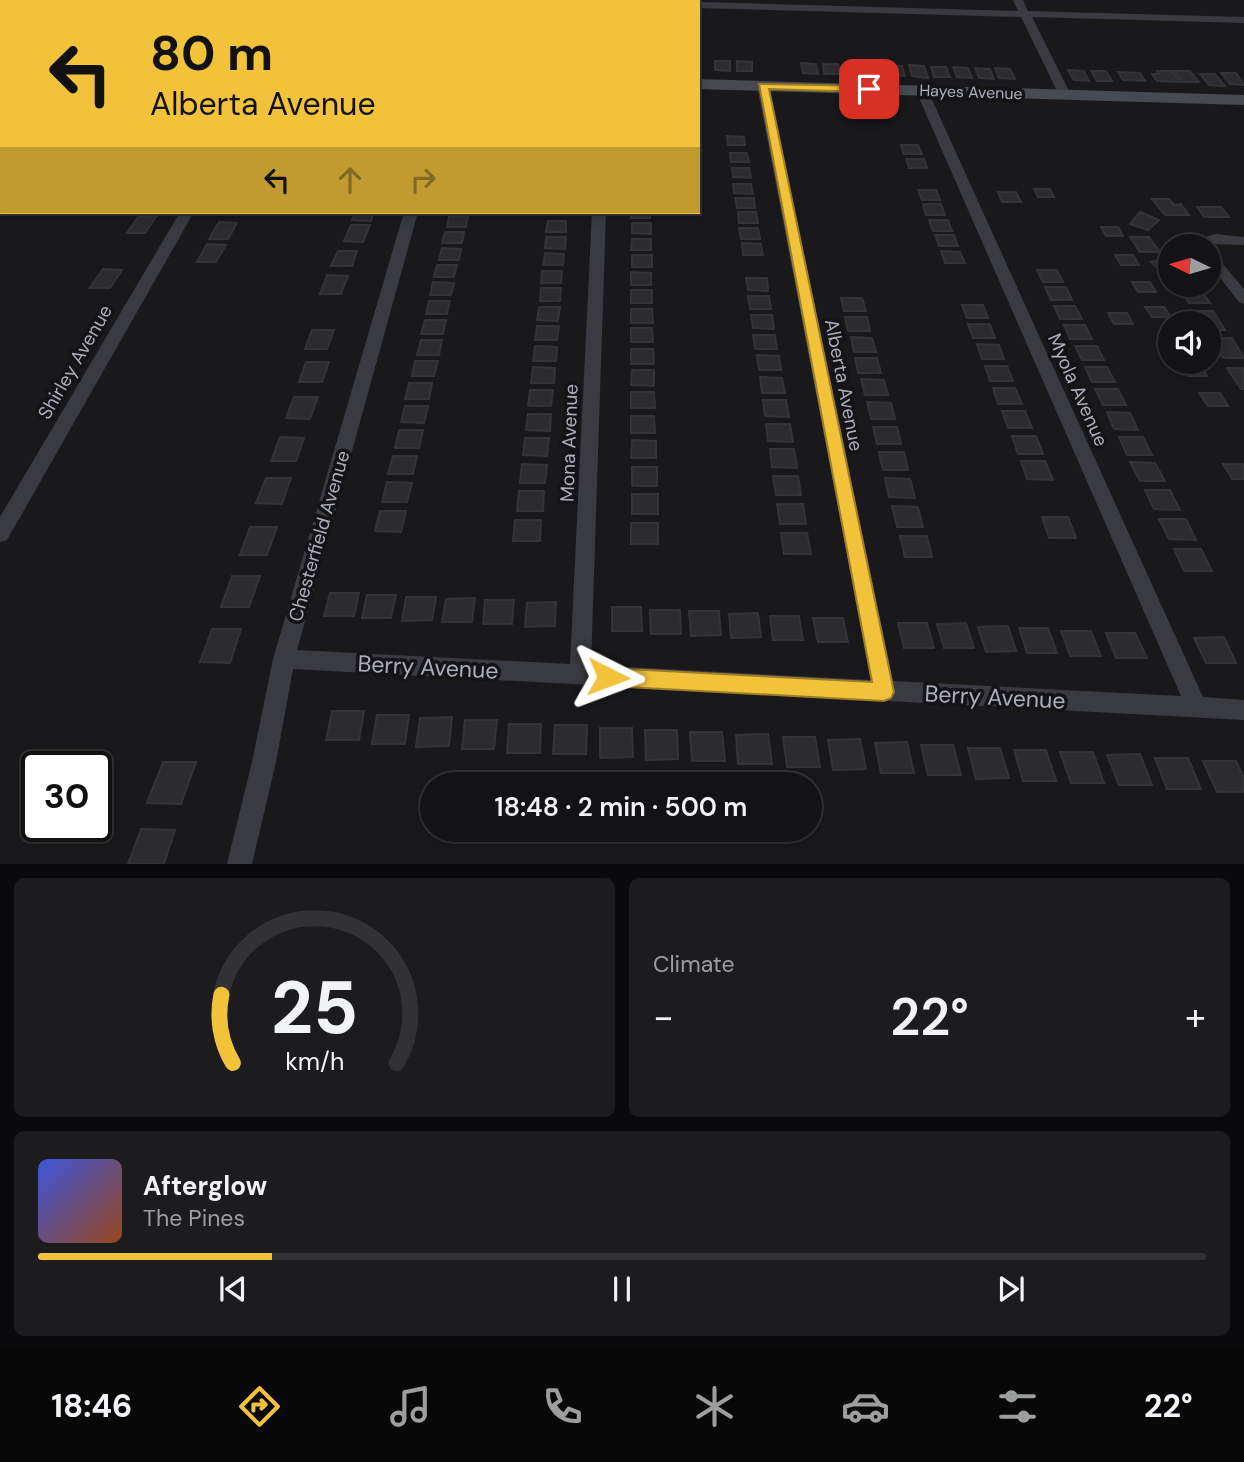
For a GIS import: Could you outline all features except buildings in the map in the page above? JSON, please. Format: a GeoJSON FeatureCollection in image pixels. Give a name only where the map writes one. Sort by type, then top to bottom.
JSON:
{"type":"FeatureCollection","features":[{"type":"Feature","properties":{"kind":"street"},"geometry":{"type":"LineString","coordinates":[[1018,0],[1065,95]]}},
{"type":"Feature","properties":{"kind":"street"},"geometry":{"type":"LineString","coordinates":[[700,5],[1244,20]]}},
{"type":"Feature","properties":{"kind":"street","name":"Hayes Avenue"},"geometry":{"type":"LineString","coordinates":[[700,84],[1244,100]]}},
{"type":"Feature","properties":{"kind":"street","name":"Alberta Avenue"},"geometry":{"type":"LineString","coordinates":[[763,86],[884,692]]}},
{"type":"Feature","properties":{"kind":"street","name":"Myola Avenue"},"geometry":{"type":"LineString","coordinates":[[922,91],[1196,706]]}},
{"type":"Feature","properties":{"kind":"street","name":"Shirley Avenue"},"geometry":{"type":"LineString","coordinates":[[0,534],[186,214]]}},
{"type":"Feature","properties":{"kind":"street","name":"Chesterfield Avenue"},"geometry":{"type":"LineString","coordinates":[[239,863],[264,762],[284,659],[410,214]]}},
{"type":"Feature","properties":{"kind":"street","name":"Mona Avenue"},"geometry":{"type":"LineString","coordinates":[[580,676],[599,214]]}},
{"type":"Feature","properties":{"kind":"street"},"geometry":{"type":"LineString","coordinates":[[1222,239],[1244,241]]}},
{"type":"Feature","properties":{"kind":"street"},"geometry":{"type":"LineString","coordinates":[[1222,271],[1244,299]]}},
{"type":"Feature","properties":{"kind":"street","name":"Berry Avenue"},"geometry":{"type":"LineString","coordinates":[[284,659],[1244,710]]}},
{"type":"Feature","properties":{"kind":"route"},"geometry":{"type":"LineString","coordinates":[[608,677],[884,692],[763,86],[869,89]]}}]}
